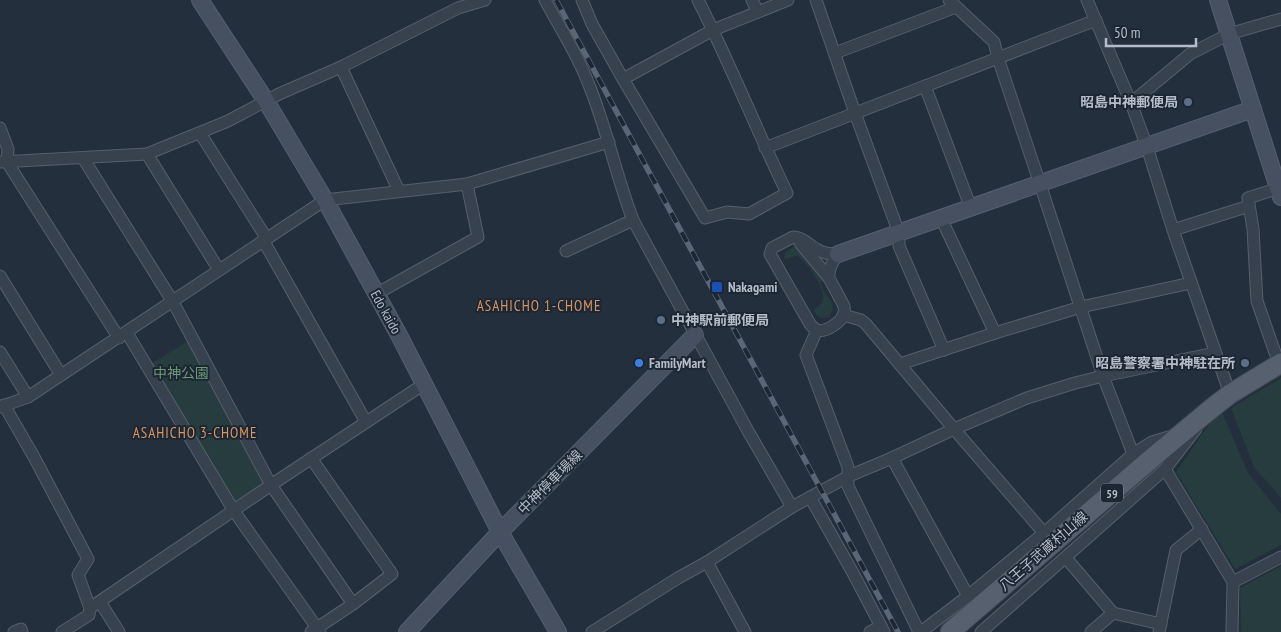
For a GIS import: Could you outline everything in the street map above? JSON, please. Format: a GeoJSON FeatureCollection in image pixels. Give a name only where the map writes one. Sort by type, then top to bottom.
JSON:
{"type":"FeatureCollection","features":[{"type":"Feature","properties":{"kind":"main road","name":"八王子武蔵村山線"},"geometry":{"type":"LineString","coordinates":[[950,632],[1212,408],[1230,394],[1280,364]]}},
{"type":"Feature","properties":{"kind":"street","name":"Edo kaido"},"geometry":{"type":"LineString","coordinates":[[200,0],[266,101],[325,200],[424,384],[500,532],[558,632]]}},
{"type":"Feature","properties":{"kind":"street"},"geometry":{"type":"LineString","coordinates":[[4,162],[147,154],[228,121],[279,94],[341,66],[458,8],[485,0]]}},
{"type":"Feature","properties":{"kind":"street"},"geometry":{"type":"LineString","coordinates":[[545,0],[581,66],[609,142],[624,197],[633,220],[748,431],[792,507]]}},
{"type":"Feature","properties":{"kind":"street"},"geometry":{"type":"LineString","coordinates":[[582,0],[592,24],[623,79],[705,218],[727,212],[749,214],[788,192],[765,148],[698,0]]}},
{"type":"Feature","properties":{"kind":"street"},"geometry":{"type":"LineString","coordinates":[[752,0],[758,12]]}},
{"type":"Feature","properties":{"kind":"street"},"geometry":{"type":"LineString","coordinates":[[623,79],[713,30],[788,0]]}},
{"type":"Feature","properties":{"kind":"street"},"geometry":{"type":"LineString","coordinates":[[816,0],[899,233],[899,246],[944,350]]}},
{"type":"Feature","properties":{"kind":"street"},"geometry":{"type":"LineString","coordinates":[[1087,0],[1130,103],[1146,147],[1230,394]]}},
{"type":"Feature","properties":{"kind":"street"},"geometry":{"type":"LineString","coordinates":[[1218,0],[1280,192],[1248,198],[1253,229],[1257,301],[1280,364]]}},
{"type":"Feature","properties":{"kind":"street"},"geometry":{"type":"LineString","coordinates":[[835,53],[952,4],[994,42],[1103,376],[1133,454]]}},
{"type":"Feature","properties":{"kind":"street"},"geometry":{"type":"LineString","coordinates":[[1130,103],[1190,54],[1229,34],[1281,19]]}},
{"type":"Feature","properties":{"kind":"street"},"geometry":{"type":"LineString","coordinates":[[765,148],[1096,20]]}},
{"type":"Feature","properties":{"kind":"street"},"geometry":{"type":"LineString","coordinates":[[341,66],[399,191]]}},
{"type":"Feature","properties":{"kind":"street"},"geometry":{"type":"LineString","coordinates":[[925,86],[971,208]]}},
{"type":"Feature","properties":{"kind":"street"},"geometry":{"type":"LineString","coordinates":[[790,238],[799,242],[829,278],[844,306],[843,315],[836,323],[822,330],[817,330],[810,324],[770,254],[772,248],[790,238],[801,238],[820,252],[826,254],[838,254],[1253,109]]}},
{"type":"Feature","properties":{"kind":"street"},"geometry":{"type":"LineString","coordinates":[[0,128],[8,149],[4,162]]}},
{"type":"Feature","properties":{"kind":"street"},"geometry":{"type":"LineString","coordinates":[[200,134],[265,239],[366,422]]}},
{"type":"Feature","properties":{"kind":"street"},"geometry":{"type":"LineString","coordinates":[[119,632],[95,605],[78,575],[88,559],[34,458],[2,406],[28,397],[325,200],[467,184],[609,142]]}},
{"type":"Feature","properties":{"kind":"street"},"geometry":{"type":"LineString","coordinates":[[147,154],[219,270]]}},
{"type":"Feature","properties":{"kind":"street"},"geometry":{"type":"LineString","coordinates":[[83,158],[173,302],[271,485],[354,604]]}},
{"type":"Feature","properties":{"kind":"street"},"geometry":{"type":"LineString","coordinates":[[4,162],[123,335],[234,511],[316,631],[392,574],[311,458]]}},
{"type":"Feature","properties":{"kind":"street"},"geometry":{"type":"LineString","coordinates":[[376,294],[478,237],[467,184]]}},
{"type":"Feature","properties":{"kind":"street"},"geometry":{"type":"LineString","coordinates":[[1173,230],[1249,206]]}},
{"type":"Feature","properties":{"kind":"street"},"geometry":{"type":"LineString","coordinates":[[941,218],[995,333]]}},
{"type":"Feature","properties":{"kind":"street"},"geometry":{"type":"LineString","coordinates":[[566,251],[633,220]]}},
{"type":"Feature","properties":{"kind":"street"},"geometry":{"type":"LineString","coordinates":[[829,278],[830,268],[838,254]]}},
{"type":"Feature","properties":{"kind":"street"},"geometry":{"type":"LineString","coordinates":[[0,276],[61,375]]}},
{"type":"Feature","properties":{"kind":"street"},"geometry":{"type":"LineString","coordinates":[[900,364],[1080,307],[1191,283]]}},
{"type":"Feature","properties":{"kind":"street"},"geometry":{"type":"LineString","coordinates":[[843,315],[861,320],[1044,533]]}},
{"type":"Feature","properties":{"kind":"street"},"geometry":{"type":"LineString","coordinates":[[817,330],[806,355],[848,467],[848,486],[920,632],[968,596],[1044,533],[1133,454],[1152,442],[1180,434]]}},
{"type":"Feature","properties":{"kind":"street","name":"中神停車場線"},"geometry":{"type":"LineString","coordinates":[[407,632],[500,532],[695,335]]}},
{"type":"Feature","properties":{"kind":"street"},"geometry":{"type":"LineString","coordinates":[[0,352],[28,397]]}},
{"type":"Feature","properties":{"kind":"street"},"geometry":{"type":"LineString","coordinates":[[592,632],[707,562],[792,507],[849,476],[1027,398],[1103,376],[1215,352]]}},
{"type":"Feature","properties":{"kind":"street"},"geometry":{"type":"LineString","coordinates":[[62,632],[89,615],[95,605],[311,458],[424,384]]}},
{"type":"Feature","properties":{"kind":"street"},"geometry":{"type":"LineString","coordinates":[[981,632],[995,627],[1066,558],[1165,469],[1212,408]]}},
{"type":"Feature","properties":{"kind":"street"},"geometry":{"type":"LineString","coordinates":[[892,458],[968,596]]}},
{"type":"Feature","properties":{"kind":"street"},"geometry":{"type":"LineString","coordinates":[[1165,469],[1233,582],[1232,632]]}},
{"type":"Feature","properties":{"kind":"street"},"geometry":{"type":"LineString","coordinates":[[810,497],[882,629],[870,632]]}},
{"type":"Feature","properties":{"kind":"street"},"geometry":{"type":"LineString","coordinates":[[1066,558],[1113,613],[1160,628],[1176,550],[1202,530]]}},
{"type":"Feature","properties":{"kind":"street"},"geometry":{"type":"LineString","coordinates":[[1233,582],[1281,557]]}},
{"type":"Feature","properties":{"kind":"street"},"geometry":{"type":"LineString","coordinates":[[707,562],[745,632]]}},
{"type":"Feature","properties":{"kind":"street"},"geometry":{"type":"LineString","coordinates":[[1091,632],[1113,613]]}},
{"type":"Feature","properties":{"kind":"street"},"geometry":{"type":"LineString","coordinates":[[14,632],[21,629],[22,632]]}},
{"type":"Feature","properties":{"kind":"green space"},"geometry":{"type":"Polygon","coordinates":[[[796,247],[822,274],[822,288],[833,307],[829,317],[821,318],[816,315],[814,310],[821,303],[823,293],[818,281],[809,268],[797,256],[785,259],[784,257],[788,250],[796,247]]]}},
{"type":"Feature","properties":{"kind":"green space","name":"中神公園"},"geometry":{"type":"Polygon","coordinates":[[[190,340],[266,484],[233,506],[149,365],[190,340]]]}},
{"type":"Feature","properties":{"kind":"green space"},"geometry":{"type":"Polygon","coordinates":[[[1281,378],[1281,498],[1254,467],[1231,408],[1281,378]]]}},
{"type":"Feature","properties":{"kind":"green space"},"geometry":{"type":"Polygon","coordinates":[[[1222,412],[1248,473],[1281,514],[1281,545],[1235,569],[1176,472],[1214,417],[1222,412]]]}},
{"type":"Feature","properties":{"kind":"green space"},"geometry":{"type":"Polygon","coordinates":[[[1281,566],[1281,632],[1241,632],[1240,588],[1281,566]]]}},
{"type":"Feature","properties":{"kind":"railway"},"geometry":{"type":"LineString","coordinates":[[556,0],[898,632]]}},
{"type":"Feature","properties":{"kind":"place","name":"昭島中神郵便局"},"geometry":{"type":"Point","coordinates":[1188,102]}},
{"type":"Feature","properties":{"kind":"place","name":"Nakagami"},"geometry":{"type":"Point","coordinates":[717,287]}},
{"type":"Feature","properties":{"kind":"place","name":"中神駅前郵便局"},"geometry":{"type":"Point","coordinates":[661,320]}},
{"type":"Feature","properties":{"kind":"place","name":"FamilyMart"},"geometry":{"type":"Point","coordinates":[639,363]}},
{"type":"Feature","properties":{"kind":"place","name":"昭島警察署中神駐在所"},"geometry":{"type":"Point","coordinates":[1245,363]}},
{"type":"Feature","properties":{"kind":"district","name":"ASAHICHO 1-CHOME"},"geometry":{"type":"Point","coordinates":[539,305]}},
{"type":"Feature","properties":{"kind":"district","name":"ASAHICHO 3-CHOME"},"geometry":{"type":"Point","coordinates":[195,432]}}]}
